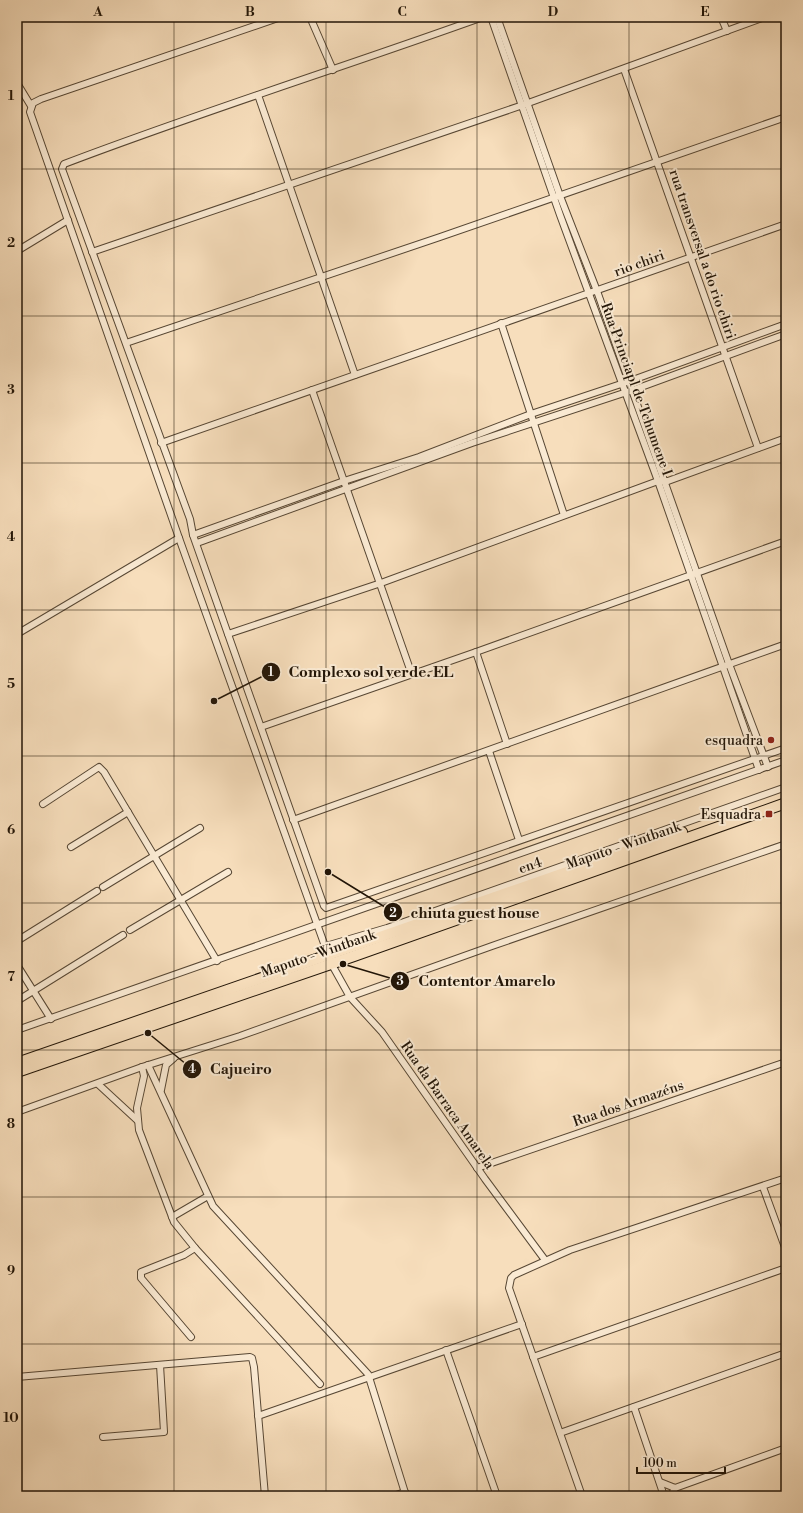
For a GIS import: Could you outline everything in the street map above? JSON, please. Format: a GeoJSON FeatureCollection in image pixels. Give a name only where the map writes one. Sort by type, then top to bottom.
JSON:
{"type":"FeatureCollection","features":[{"type":"Feature","properties":{"kind":"highway","name":"Maputo - Wintbank"},"geometry":{"type":"LineString","coordinates":[[17,1063],[786,796]]}},
{"type":"Feature","properties":{"kind":"highway","name":"Maputo - Wintbank"},"geometry":{"type":"LineString","coordinates":[[17,1072],[328,955],[786,803]]}},
{"type":"Feature","properties":{"kind":"street"},"geometry":{"type":"LineString","coordinates":[[17,83],[31,106],[36,101],[51,95],[281,17]]}},
{"type":"Feature","properties":{"kind":"street"},"geometry":{"type":"LineString","coordinates":[[310,17],[333,70]]}},
{"type":"Feature","properties":{"kind":"street"},"geometry":{"type":"LineString","coordinates":[[483,17],[333,70],[151,131],[64,164],[62,169],[190,520],[193,534],[324,906],[326,908],[786,748]]}},
{"type":"Feature","properties":{"kind":"street","name":"Rua Princiapl de Tchumene I"},"geometry":{"type":"LineString","coordinates":[[491,17],[525,104]]}},
{"type":"Feature","properties":{"kind":"street","name":"Rua Princiapl de Tchumene I"},"geometry":{"type":"LineString","coordinates":[[497,17],[589,294],[625,393],[697,572],[759,770]]}},
{"type":"Feature","properties":{"kind":"street"},"geometry":{"type":"LineString","coordinates":[[722,17],[727,31]]}},
{"type":"Feature","properties":{"kind":"street"},"geometry":{"type":"LineString","coordinates":[[92,252],[525,104],[765,17]]}},
{"type":"Feature","properties":{"kind":"street","name":"rua transversal a do rio chiri"},"geometry":{"type":"LineString","coordinates":[[624,69],[658,161],[758,448]]}},
{"type":"Feature","properties":{"kind":"street"},"geometry":{"type":"LineString","coordinates":[[258,95],[320,278],[355,375]]}},
{"type":"Feature","properties":{"kind":"street","name":"Rua da Barraca Amarela"},"geometry":{"type":"LineString","coordinates":[[31,106],[32,120],[328,955],[350,997],[382,1032],[477,1168],[545,1260]]}},
{"type":"Feature","properties":{"kind":"street"},"geometry":{"type":"LineString","coordinates":[[126,343],[557,197],[786,117]]}},
{"type":"Feature","properties":{"kind":"street","name":"Rua Princiapl de Tchumene I"},"geometry":{"type":"LineString","coordinates":[[557,197],[597,291],[630,381],[690,575],[768,766]]}},
{"type":"Feature","properties":{"kind":"street"},"geometry":{"type":"LineString","coordinates":[[17,251],[68,220]]}},
{"type":"Feature","properties":{"kind":"street","name":"rio chiri"},"geometry":{"type":"LineString","coordinates":[[161,443],[786,225]]}},
{"type":"Feature","properties":{"kind":"street"},"geometry":{"type":"LineString","coordinates":[[501,324],[564,515]]}},
{"type":"Feature","properties":{"kind":"street"},"geometry":{"type":"LineString","coordinates":[[193,534],[344,481],[419,457],[531,414],[630,381],[786,324]]}},
{"type":"Feature","properties":{"kind":"street"},"geometry":{"type":"LineString","coordinates":[[197,543],[472,443],[625,393],[786,334]]}},
{"type":"Feature","properties":{"kind":"street"},"geometry":{"type":"LineString","coordinates":[[312,390],[346,489],[381,583],[412,675]]}},
{"type":"Feature","properties":{"kind":"street"},"geometry":{"type":"LineString","coordinates":[[228,634],[381,583],[564,515],[786,438]]}},
{"type":"Feature","properties":{"kind":"street"},"geometry":{"type":"LineString","coordinates":[[17,634],[179,538]]}},
{"type":"Feature","properties":{"kind":"street"},"geometry":{"type":"LineString","coordinates":[[261,727],[412,675],[786,541]]}},
{"type":"Feature","properties":{"kind":"street"},"geometry":{"type":"LineString","coordinates":[[293,820],[786,644]]}},
{"type":"Feature","properties":{"kind":"street"},"geometry":{"type":"LineString","coordinates":[[476,652],[507,744]]}},
{"type":"Feature","properties":{"kind":"street"},"geometry":{"type":"LineString","coordinates":[[489,751],[519,840]]}},
{"type":"Feature","properties":{"kind":"street"},"geometry":{"type":"LineString","coordinates":[[17,1030],[786,760]]}},
{"type":"Feature","properties":{"kind":"street"},"geometry":{"type":"LineString","coordinates":[[43,804],[99,767],[104,772],[217,960]]}},
{"type":"Feature","properties":{"kind":"street","name":"en4"},"geometry":{"type":"LineString","coordinates":[[328,955],[387,928],[786,787]]}},
{"type":"Feature","properties":{"kind":"street"},"geometry":{"type":"LineString","coordinates":[[71,847],[128,812]]}},
{"type":"Feature","properties":{"kind":"street"},"geometry":{"type":"LineString","coordinates":[[17,941],[200,828]]}},
{"type":"Feature","properties":{"kind":"street"},"geometry":{"type":"LineString","coordinates":[[17,1112],[145,1066],[350,997],[786,844]]}},
{"type":"Feature","properties":{"kind":"street"},"geometry":{"type":"LineString","coordinates":[[130,930],[228,872]]}},
{"type":"Feature","properties":{"kind":"street"},"geometry":{"type":"LineString","coordinates":[[17,1001],[123,935]]}},
{"type":"Feature","properties":{"kind":"street"},"geometry":{"type":"LineString","coordinates":[[17,965],[51,1019]]}},
{"type":"Feature","properties":{"kind":"street"},"geometry":{"type":"LineString","coordinates":[[161,1091],[161,1082],[166,1065],[177,1055]]}},
{"type":"Feature","properties":{"kind":"street","name":"Rua dos Armazéns"},"geometry":{"type":"LineString","coordinates":[[477,1168],[786,1062]]}},
{"type":"Feature","properties":{"kind":"street"},"geometry":{"type":"LineString","coordinates":[[145,1066],[161,1091],[213,1206],[364,1369],[369,1378],[406,1494],[393,1496]]}},
{"type":"Feature","properties":{"kind":"street"},"geometry":{"type":"LineString","coordinates":[[145,1066],[137,1108],[137,1120],[151,1165],[172,1217],[195,1248],[320,1384]]}},
{"type":"Feature","properties":{"kind":"street"},"geometry":{"type":"LineString","coordinates":[[98,1084],[137,1120]]}},
{"type":"Feature","properties":{"kind":"street"},"geometry":{"type":"LineString","coordinates":[[582,1496],[532,1357],[510,1288],[511,1278],[514,1275],[545,1260],[570,1250],[763,1187],[786,1178]]}},
{"type":"Feature","properties":{"kind":"street"},"geometry":{"type":"LineString","coordinates":[[763,1187],[786,1250]]}},
{"type":"Feature","properties":{"kind":"street"},"geometry":{"type":"LineString","coordinates":[[172,1217],[208,1196]]}},
{"type":"Feature","properties":{"kind":"street"},"geometry":{"type":"LineString","coordinates":[[191,1337],[140,1278],[140,1275],[141,1272],[184,1255],[195,1248]]}},
{"type":"Feature","properties":{"kind":"street"},"geometry":{"type":"LineString","coordinates":[[532,1357],[786,1268]]}},
{"type":"Feature","properties":{"kind":"street"},"geometry":{"type":"LineString","coordinates":[[258,1416],[522,1324]]}},
{"type":"Feature","properties":{"kind":"street"},"geometry":{"type":"LineString","coordinates":[[446,1350],[497,1496]]}},
{"type":"Feature","properties":{"kind":"street"},"geometry":{"type":"LineString","coordinates":[[560,1433],[786,1354]]}},
{"type":"Feature","properties":{"kind":"street"},"geometry":{"type":"LineString","coordinates":[[17,1377],[237,1358],[252,1358],[265,1496]]}},
{"type":"Feature","properties":{"kind":"street"},"geometry":{"type":"LineString","coordinates":[[103,1437],[164,1432],[160,1365]]}},
{"type":"Feature","properties":{"kind":"street"},"geometry":{"type":"LineString","coordinates":[[634,1407],[664,1496]]}},
{"type":"Feature","properties":{"kind":"street"},"geometry":{"type":"LineString","coordinates":[[660,1482],[675,1488],[786,1448]]}},
{"type":"Feature","properties":{"kind":"street"},"geometry":{"type":"LineString","coordinates":[[671,1496],[675,1488]]}},
{"type":"Feature","properties":{"kind":"place","name":"Complexo sol verde. EL"},"geometry":{"type":"Point","coordinates":[214,701]}},
{"type":"Feature","properties":{"kind":"place","name":"esquadra"},"geometry":{"type":"Point","coordinates":[771,740]}},
{"type":"Feature","properties":{"kind":"place","name":"Esquadra"},"geometry":{"type":"Point","coordinates":[769,814]}},
{"type":"Feature","properties":{"kind":"place","name":"chiuta guest house"},"geometry":{"type":"Point","coordinates":[328,872]}},
{"type":"Feature","properties":{"kind":"place","name":"Contentor Amarelo"},"geometry":{"type":"Point","coordinates":[343,964]}},
{"type":"Feature","properties":{"kind":"place","name":"Cajueiro"},"geometry":{"type":"Point","coordinates":[148,1033]}}]}
